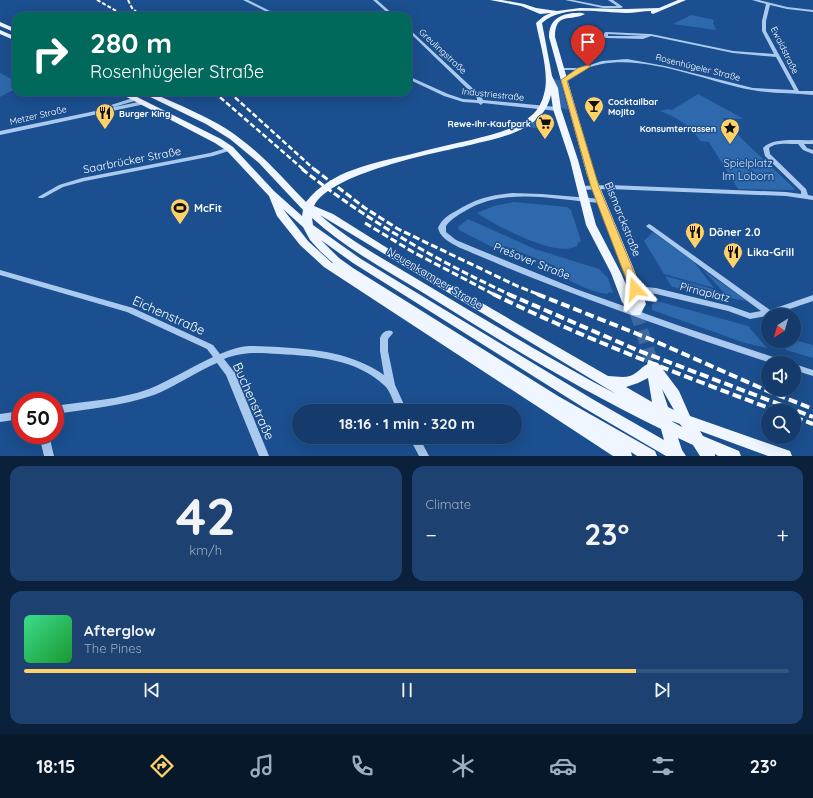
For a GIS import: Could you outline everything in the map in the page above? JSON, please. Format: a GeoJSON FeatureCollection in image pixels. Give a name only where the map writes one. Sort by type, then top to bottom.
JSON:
{"type":"FeatureCollection","features":[{"type":"Feature","properties":{"kind":"main road"},"geometry":{"type":"LineString","coordinates":[[493,0],[522,5],[548,14],[561,15],[623,9],[657,9]]}},
{"type":"Feature","properties":{"kind":"main road"},"geometry":{"type":"LineString","coordinates":[[584,12],[598,14],[642,14],[656,11],[657,9],[683,0]]}},
{"type":"Feature","properties":{"kind":"main road"},"geometry":{"type":"LineString","coordinates":[[598,14],[619,13],[623,9]]}},
{"type":"Feature","properties":{"kind":"main road","name":"Bismarckstraße"},"geometry":{"type":"LineString","coordinates":[[548,14],[539,23],[550,80],[552,82],[557,109],[574,160],[591,225],[616,273],[628,302],[636,312],[640,304],[595,187],[576,126],[552,37],[553,25],[561,15]]}},
{"type":"Feature","properties":{"kind":"main road"},"geometry":{"type":"LineString","coordinates":[[0,24],[12,29]]}},
{"type":"Feature","properties":{"kind":"main road"},"geometry":{"type":"LineString","coordinates":[[0,32],[12,37]]}},
{"type":"Feature","properties":{"kind":"main road"},"geometry":{"type":"LineString","coordinates":[[548,69],[561,69]]}},
{"type":"Feature","properties":{"kind":"main road"},"geometry":{"type":"LineString","coordinates":[[550,80],[548,93],[536,117],[521,126],[500,134],[367,169],[338,180],[324,189],[312,203],[307,214],[309,231],[315,242],[321,248],[349,270],[553,400],[650,456]]}},
{"type":"Feature","properties":{"kind":"main road"},"geometry":{"type":"LineString","coordinates":[[128,96],[218,141],[230,149],[301,221],[357,261],[589,404],[678,456]]}},
{"type":"Feature","properties":{"kind":"main road"},"geometry":{"type":"LineString","coordinates":[[139,101],[155,97]]}},
{"type":"Feature","properties":{"kind":"main road","name":"Neuenkamper Straße"},"geometry":{"type":"LineString","coordinates":[[155,97],[232,137],[265,166],[328,227],[370,255],[609,397],[676,431],[734,456]]}},
{"type":"Feature","properties":{"kind":"main road"},"geometry":{"type":"LineString","coordinates":[[557,109],[566,112],[570,121],[576,126]]}},
{"type":"Feature","properties":{"kind":"main road"},"geometry":{"type":"LineString","coordinates":[[272,193],[280,214],[304,243],[328,265],[625,456]]}},
{"type":"Feature","properties":{"kind":"main road"},"geometry":{"type":"LineString","coordinates":[[304,205],[330,216],[388,254],[648,406],[785,456]]}},
{"type":"Feature","properties":{"kind":"main road"},"geometry":{"type":"LineString","coordinates":[[605,380],[623,382],[633,381],[645,375],[653,366]]}},
{"type":"Feature","properties":{"kind":"main road"},"geometry":{"type":"LineString","coordinates":[[653,366],[656,392],[678,456]]}},
{"type":"Feature","properties":{"kind":"main road"},"geometry":{"type":"LineString","coordinates":[[653,366],[674,395],[685,419],[708,456]]}},
{"type":"Feature","properties":{"kind":"street"},"geometry":{"type":"LineString","coordinates":[[245,0],[270,12]]}},
{"type":"Feature","properties":{"kind":"street"},"geometry":{"type":"LineString","coordinates":[[375,0],[388,12]]}},
{"type":"Feature","properties":{"kind":"street"},"geometry":{"type":"LineString","coordinates":[[567,0],[623,9]]}},
{"type":"Feature","properties":{"kind":"street"},"geometry":{"type":"LineString","coordinates":[[610,0],[623,9]]}},
{"type":"Feature","properties":{"kind":"street"},"geometry":{"type":"LineString","coordinates":[[754,0],[787,8],[813,11]]}},
{"type":"Feature","properties":{"kind":"street","name":"Ewaldstraße"},"geometry":{"type":"LineString","coordinates":[[768,3],[764,21],[764,31],[797,92]]}},
{"type":"Feature","properties":{"kind":"street"},"geometry":{"type":"LineString","coordinates":[[606,29],[609,33],[651,34],[734,52],[778,56]]}},
{"type":"Feature","properties":{"kind":"street","name":"Greulingstraße"},"geometry":{"type":"LineString","coordinates":[[412,34],[479,97],[481,103]]}},
{"type":"Feature","properties":{"kind":"street","name":"Rosenhügeler Straße"},"geometry":{"type":"LineString","coordinates":[[564,80],[580,69],[602,62],[628,60],[665,67],[753,89],[813,93]]}},
{"type":"Feature","properties":{"kind":"street","name":"Rosenhügeler Straße"},"geometry":{"type":"LineString","coordinates":[[561,69],[580,69]]}},
{"type":"Feature","properties":{"kind":"street","name":"Industriestraße"},"geometry":{"type":"LineString","coordinates":[[412,79],[451,97],[463,100],[481,103],[557,109]]}},
{"type":"Feature","properties":{"kind":"street","name":"Metzer Straße"},"geometry":{"type":"LineString","coordinates":[[79,115],[139,101]]}},
{"type":"Feature","properties":{"kind":"street","name":"Metzer Straße"},"geometry":{"type":"LineString","coordinates":[[0,133],[139,101]]}},
{"type":"Feature","properties":{"kind":"street"},"geometry":{"type":"LineString","coordinates":[[799,142],[805,149],[813,152]]}},
{"type":"Feature","properties":{"kind":"street"},"geometry":{"type":"LineString","coordinates":[[805,196],[804,190],[767,155],[766,148],[771,144],[813,142]]}},
{"type":"Feature","properties":{"kind":"street","name":"Saarbrücker Straße"},"geometry":{"type":"LineString","coordinates":[[41,197],[61,186],[84,179],[211,155],[230,149]]}},
{"type":"Feature","properties":{"kind":"street"},"geometry":{"type":"LineString","coordinates":[[581,188],[595,187],[786,194],[813,198]]}},
{"type":"Feature","properties":{"kind":"street","name":"Prešover Straße"},"geometry":{"type":"LineString","coordinates":[[601,201],[584,201],[522,194],[492,197],[475,202],[449,218],[443,224],[442,230],[447,237],[480,253],[606,303],[761,356]]}},
{"type":"Feature","properties":{"kind":"street","name":"Bismarckstraße"},"geometry":{"type":"LineString","coordinates":[[649,226],[762,308]]}},
{"type":"Feature","properties":{"kind":"street","name":"Eichenstraße"},"geometry":{"type":"LineString","coordinates":[[0,272],[130,310],[210,347],[219,358]]}},
{"type":"Feature","properties":{"kind":"street","name":"Pirnaplatz"},"geometry":{"type":"LineString","coordinates":[[635,289],[656,291],[730,309],[750,316],[761,314]]}},
{"type":"Feature","properties":{"kind":"street","name":"Pirnaplatz"},"geometry":{"type":"LineString","coordinates":[[784,308],[813,298]]}},
{"type":"Feature","properties":{"kind":"street"},"geometry":{"type":"LineString","coordinates":[[388,333],[383,342],[390,385],[399,404]]}},
{"type":"Feature","properties":{"kind":"street"},"geometry":{"type":"LineString","coordinates":[[64,408],[127,398],[152,392],[219,358],[249,349],[333,356],[351,360],[378,374],[390,385]]}},
{"type":"Feature","properties":{"kind":"street","name":"Buchenstraße"},"geometry":{"type":"LineString","coordinates":[[219,358],[230,373],[264,456]]}},
{"type":"Feature","properties":{"kind":"street"},"geometry":{"type":"LineString","coordinates":[[801,369],[813,372]]}},
{"type":"Feature","properties":{"kind":"street"},"geometry":{"type":"LineString","coordinates":[[0,418],[12,416]]}},
{"type":"Feature","properties":{"kind":"street"},"geometry":{"type":"LineString","coordinates":[[46,444],[49,456]]}},
{"type":"Feature","properties":{"kind":"street"},"geometry":{"type":"LineString","coordinates":[[418,444],[424,456]]}},
{"type":"Feature","properties":{"kind":"green space"},"geometry":{"type":"Polygon","coordinates":[[[691,15],[714,20],[713,23],[716,30],[673,24],[691,15]]]}},
{"type":"Feature","properties":{"kind":"green space"},"geometry":{"type":"Polygon","coordinates":[[[0,73],[12,79],[12,91],[0,97],[0,73]]]}},
{"type":"Feature","properties":{"kind":"green space"},"geometry":{"type":"Polygon","coordinates":[[[553,79],[560,80],[568,110],[560,107],[553,79]]]}},
{"type":"Feature","properties":{"kind":"green space","name":"Spielplatz Im Loborn"},"geometry":{"type":"Polygon","coordinates":[[[698,94],[744,119],[722,118],[795,189],[738,189],[709,142],[700,141],[688,126],[672,116],[660,111],[668,109],[672,110],[698,94]]]}},
{"type":"Feature","properties":{"kind":"green space"},"geometry":{"type":"Polygon","coordinates":[[[541,116],[551,120],[553,124],[549,127],[539,126],[539,128],[524,128],[541,116]]]}},
{"type":"Feature","properties":{"kind":"green space"},"geometry":{"type":"Polygon","coordinates":[[[514,202],[567,207],[571,210],[581,241],[577,246],[567,249],[555,248],[520,236],[477,213],[494,206],[514,202]]]}},
{"type":"Feature","properties":{"kind":"green space"},"geometry":{"type":"Polygon","coordinates":[[[468,219],[535,249],[599,269],[608,278],[613,293],[600,293],[587,289],[555,273],[555,266],[505,246],[498,250],[459,230],[458,227],[468,219]]]}},
{"type":"Feature","properties":{"kind":"green space"},"geometry":{"type":"Polygon","coordinates":[[[653,232],[694,262],[714,288],[664,274],[644,241],[653,232]]]}},
{"type":"Feature","properties":{"kind":"green space"},"geometry":{"type":"Polygon","coordinates":[[[703,270],[747,301],[729,298],[703,270]]]}},
{"type":"Feature","properties":{"kind":"green space"},"geometry":{"type":"Polygon","coordinates":[[[665,276],[716,290],[722,297],[672,287],[665,276]]]}},
{"type":"Feature","properties":{"kind":"green space"},"geometry":{"type":"Polygon","coordinates":[[[657,301],[748,326],[761,341],[761,347],[745,343],[652,310],[652,304],[657,301]]]}},
{"type":"Feature","properties":{"kind":"green space"},"geometry":{"type":"Polygon","coordinates":[[[801,342],[813,345],[813,358],[786,350],[784,348],[801,348],[801,342]]]}},
{"type":"Feature","properties":{"kind":"tunnel"},"geometry":{"type":"LineString","coordinates":[[636,312],[653,366]]}},
{"type":"Feature","properties":{"kind":"railway"},"geometry":{"type":"LineString","coordinates":[[97,0],[118,12]]}},
{"type":"Feature","properties":{"kind":"railway"},"geometry":{"type":"LineString","coordinates":[[128,0],[132,8],[136,12]]}},
{"type":"Feature","properties":{"kind":"railway"},"geometry":{"type":"LineString","coordinates":[[219,96],[304,170]]}},
{"type":"Feature","properties":{"kind":"railway"},"geometry":{"type":"LineString","coordinates":[[233,96],[315,170]]}},
{"type":"Feature","properties":{"kind":"railway"},"geometry":{"type":"LineString","coordinates":[[302,169],[351,205],[429,254],[511,295]]}},
{"type":"Feature","properties":{"kind":"railway"},"geometry":{"type":"LineString","coordinates":[[314,169],[365,208],[398,229],[517,286],[540,295]]}},
{"type":"Feature","properties":{"kind":"railway"},"geometry":{"type":"LineString","coordinates":[[365,223],[413,252],[494,294]]}},
{"type":"Feature","properties":{"kind":"railway"},"geometry":{"type":"LineString","coordinates":[[494,294],[598,341],[761,405]]}},
{"type":"Feature","properties":{"kind":"railway"},"geometry":{"type":"LineString","coordinates":[[508,294],[637,350],[813,417]]}},
{"type":"Feature","properties":{"kind":"railway"},"geometry":{"type":"LineString","coordinates":[[537,294],[650,339],[770,392],[813,409]]}},
{"type":"Feature","properties":{"kind":"railway"},"geometry":{"type":"LineString","coordinates":[[801,420],[813,424]]}},
{"type":"Feature","properties":{"kind":"place","name":"Cocktailbar Mojito"},"geometry":{"type":"Point","coordinates":[594,123]}},
{"type":"Feature","properties":{"kind":"place","name":"Burger King"},"geometry":{"type":"Point","coordinates":[105,130]}},
{"type":"Feature","properties":{"kind":"place","name":"Rewe-Ihr-Kaufpark"},"geometry":{"type":"Point","coordinates":[545,140]}},
{"type":"Feature","properties":{"kind":"place","name":"Konsumterrassen"},"geometry":{"type":"Point","coordinates":[730,145]}},
{"type":"Feature","properties":{"kind":"place","name":"McFit"},"geometry":{"type":"Point","coordinates":[180,225]}},
{"type":"Feature","properties":{"kind":"place","name":"Döner 2.0"},"geometry":{"type":"Point","coordinates":[695,249]}},
{"type":"Feature","properties":{"kind":"place","name":"Lika-Grill"},"geometry":{"type":"Point","coordinates":[733,269]}},
{"type":"Feature","properties":{"kind":"route"},"geometry":{"type":"LineString","coordinates":[[588,66],[580,69],[579,72],[564,80],[591,176],[618,246],[630,272],[635,289]]}}]}
